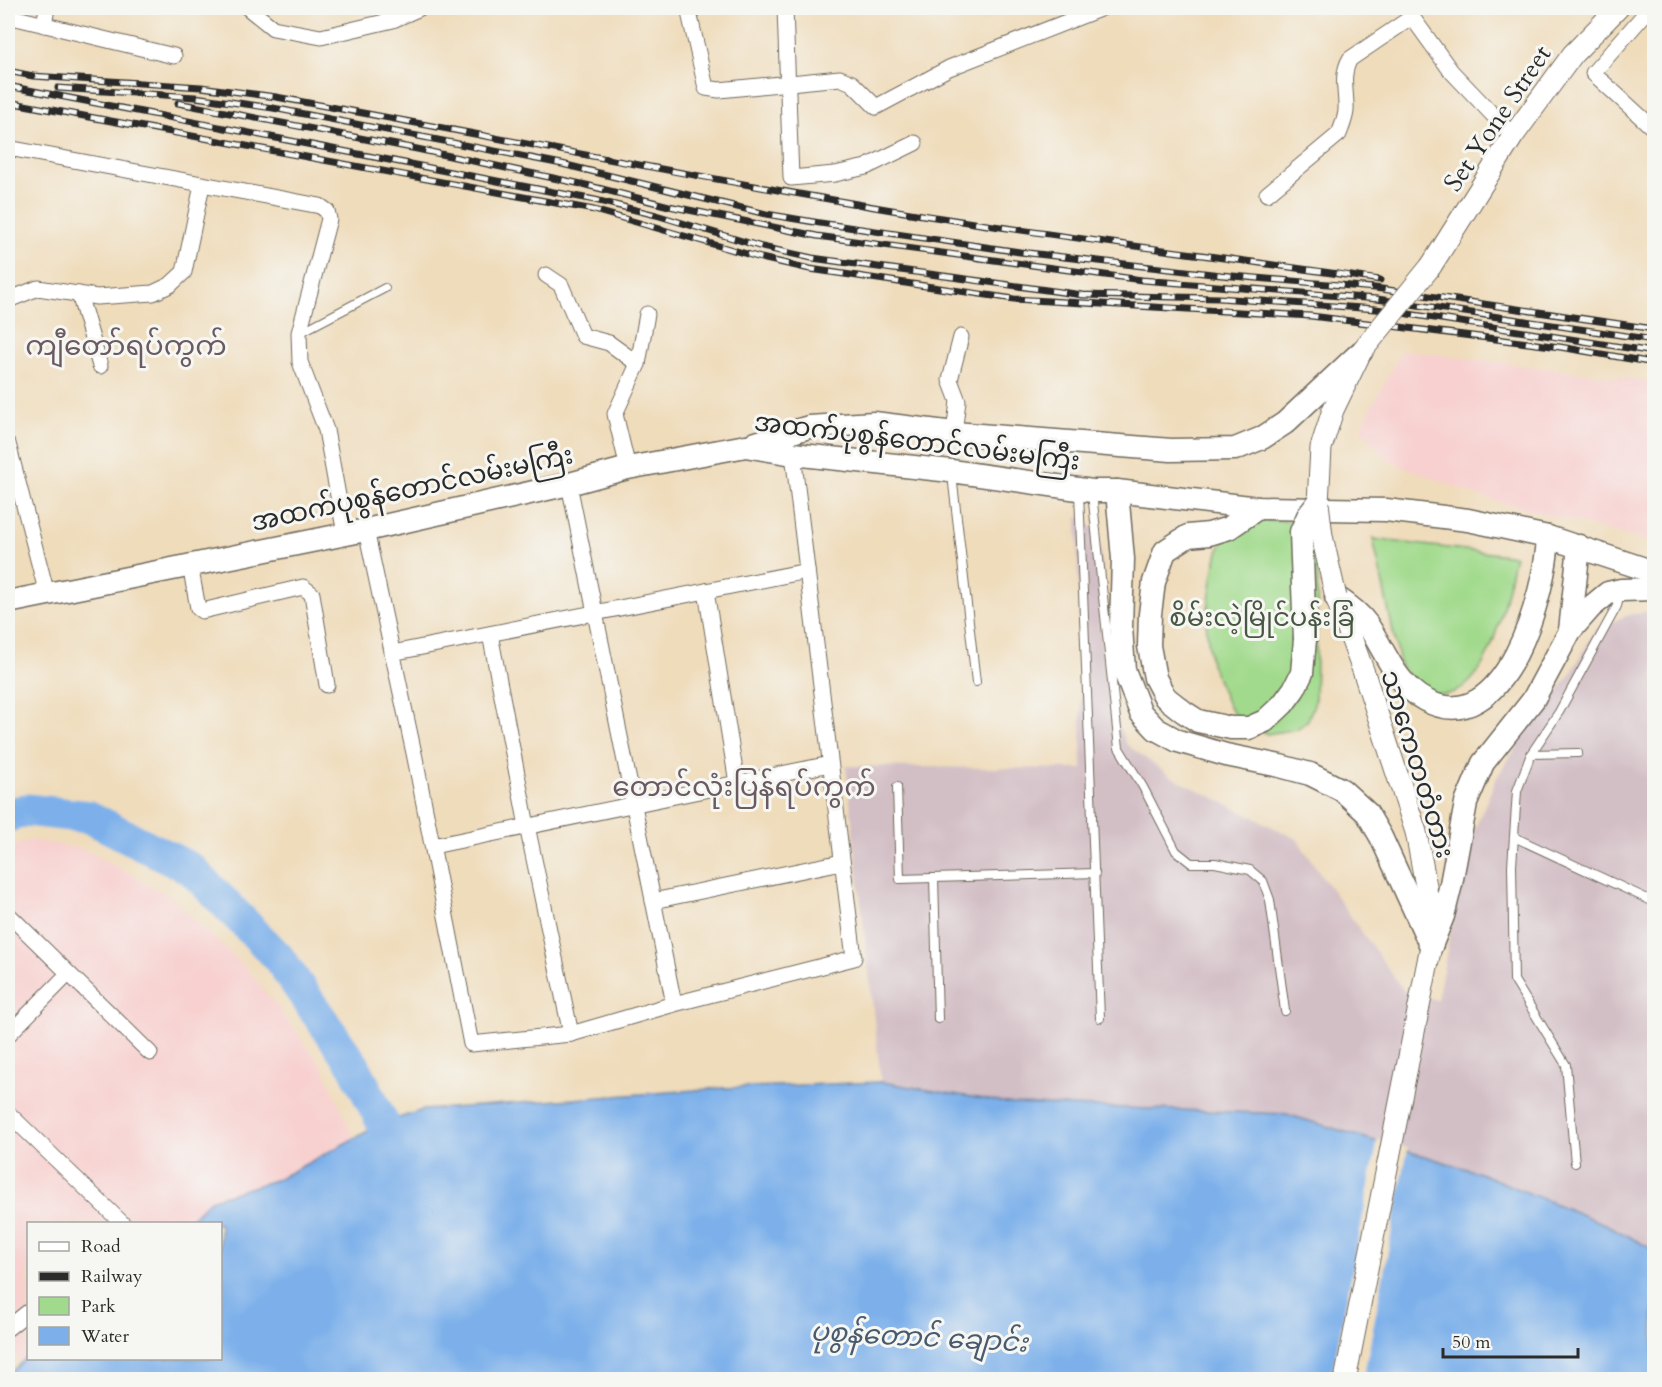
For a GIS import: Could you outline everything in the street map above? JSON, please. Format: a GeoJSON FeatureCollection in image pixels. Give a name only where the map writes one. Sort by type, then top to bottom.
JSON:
{"type":"FeatureCollection","features":[{"type":"Feature","properties":{"kind":"main road","name":"Set Yone Street"},"geometry":{"type":"LineString","coordinates":[[1431,266],[1513,136],[1573,54],[1618,8]]}},
{"type":"Feature","properties":{"kind":"main road","name":"သာကေတတံတား"},"geometry":{"type":"LineString","coordinates":[[1345,1380],[1431,946],[1426,886],[1416,832],[1364,673],[1336,597],[1322,536],[1318,503],[1321,448],[1333,410],[1361,352],[1431,266]]}},
{"type":"Feature","properties":{"kind":"main road"},"geometry":{"type":"LineString","coordinates":[[746,446],[808,427],[874,423],[954,433],[1171,450],[1235,449],[1262,438],[1285,423],[1361,352]]}},
{"type":"Feature","properties":{"kind":"main road","name":"အထက်ပုစွန်တောင်လမ်းမကြီး"},"geometry":{"type":"LineString","coordinates":[[8,602],[355,532],[569,484],[628,468],[746,446],[793,454],[951,471],[1085,491],[1117,491],[1258,508],[1386,510],[1468,520],[1548,537],[1654,573]]}},
{"type":"Feature","properties":{"kind":"main road"},"geometry":{"type":"LineString","coordinates":[[1117,491],[1123,559],[1121,627],[1124,670],[1141,713],[1156,729],[1178,741],[1226,755],[1310,774],[1342,790],[1367,813],[1382,837],[1431,946]]}},
{"type":"Feature","properties":{"kind":"main road"},"geometry":{"type":"LineString","coordinates":[[1258,508],[1229,528],[1209,534],[1188,536],[1165,551],[1154,582],[1150,614],[1149,646],[1155,678],[1165,697],[1198,721],[1231,728],[1249,728],[1265,721],[1283,704],[1302,673],[1305,639],[1301,532],[1308,516],[1318,503]]}},
{"type":"Feature","properties":{"kind":"main road"},"geometry":{"type":"LineString","coordinates":[[1336,597],[1353,609],[1366,624],[1395,672],[1414,692],[1425,700],[1459,707],[1477,700],[1514,662],[1526,636],[1537,602],[1547,559],[1548,537]]}},
{"type":"Feature","properties":{"kind":"main road"},"geometry":{"type":"LineString","coordinates":[[1570,631],[1579,546]]}},
{"type":"Feature","properties":{"kind":"main road"},"geometry":{"type":"LineString","coordinates":[[1431,946],[1449,895],[1466,802],[1483,763],[1533,700],[1570,631],[1598,600],[1608,593],[1621,590],[1654,589]]}},
{"type":"Feature","properties":{"kind":"street"},"geometry":{"type":"LineString","coordinates":[[44,25],[47,8]]}},
{"type":"Feature","properties":{"kind":"street"},"geometry":{"type":"LineString","coordinates":[[248,8],[273,28],[321,37],[393,20],[420,8]]}},
{"type":"Feature","properties":{"kind":"street"},"geometry":{"type":"LineString","coordinates":[[688,8],[706,88],[719,90],[840,78],[847,80],[876,107],[949,69],[1102,8]]}},
{"type":"Feature","properties":{"kind":"street"},"geometry":{"type":"LineString","coordinates":[[785,8],[792,177],[835,174],[866,167],[915,143]]}},
{"type":"Feature","properties":{"kind":"street"},"geometry":{"type":"LineString","coordinates":[[1650,8],[1593,73],[1654,129]]}},
{"type":"Feature","properties":{"kind":"street"},"geometry":{"type":"LineString","coordinates":[[1267,194],[1339,134],[1346,110],[1344,78],[1346,65],[1350,59],[1410,13],[1451,70],[1513,136]]}},
{"type":"Feature","properties":{"kind":"street"},"geometry":{"type":"LineString","coordinates":[[8,16],[174,56]]}},
{"type":"Feature","properties":{"kind":"street"},"geometry":{"type":"LineString","coordinates":[[8,148],[320,206],[327,211],[329,219],[299,333],[300,363],[326,430],[392,653],[433,846],[471,1044],[571,1034],[674,1004],[854,958],[793,454]]}},
{"type":"Feature","properties":{"kind":"street"},"geometry":{"type":"LineString","coordinates":[[8,300],[38,288],[97,297],[153,293],[170,285],[184,272],[202,185]]}},
{"type":"Feature","properties":{"kind":"street"},"geometry":{"type":"LineString","coordinates":[[546,275],[561,285],[583,336],[609,343],[638,363]]}},
{"type":"Feature","properties":{"kind":"street"},"geometry":{"type":"LineString","coordinates":[[79,294],[100,366]]}},
{"type":"Feature","properties":{"kind":"street"},"geometry":{"type":"LineString","coordinates":[[628,468],[615,414],[638,363],[647,314]]}},
{"type":"Feature","properties":{"kind":"street"},"geometry":{"type":"LineString","coordinates":[[954,433],[958,401],[950,380],[962,337]]}},
{"type":"Feature","properties":{"kind":"street"},"geometry":{"type":"LineString","coordinates":[[8,444],[47,594]]}},
{"type":"Feature","properties":{"kind":"street"},"geometry":{"type":"LineString","coordinates":[[569,484],[674,1004]]}},
{"type":"Feature","properties":{"kind":"street"},"geometry":{"type":"LineString","coordinates":[[190,565],[198,608],[202,611],[303,587],[312,594],[327,685]]}},
{"type":"Feature","properties":{"kind":"street"},"geometry":{"type":"LineString","coordinates":[[392,653],[807,571]]}},
{"type":"Feature","properties":{"kind":"street"},"geometry":{"type":"LineString","coordinates":[[706,591],[737,783]]}},
{"type":"Feature","properties":{"kind":"street"},"geometry":{"type":"LineString","coordinates":[[490,634],[527,826],[571,1034]]}},
{"type":"Feature","properties":{"kind":"street"},"geometry":{"type":"LineString","coordinates":[[433,846],[830,764]]}},
{"type":"Feature","properties":{"kind":"street"},"geometry":{"type":"LineString","coordinates":[[653,901],[842,862]]}},
{"type":"Feature","properties":{"kind":"street"},"geometry":{"type":"LineString","coordinates":[[8,914],[150,1053]]}},
{"type":"Feature","properties":{"kind":"street"},"geometry":{"type":"LineString","coordinates":[[8,1035],[68,974]]}},
{"type":"Feature","properties":{"kind":"street"},"geometry":{"type":"LineString","coordinates":[[8,1113],[121,1222]]}},
{"type":"Feature","properties":{"kind":"street"},"geometry":{"type":"LineString","coordinates":[[8,1328],[27,1313]]}},
{"type":"Feature","properties":{"kind":"lane"},"geometry":{"type":"LineString","coordinates":[[299,333],[385,288]]}},
{"type":"Feature","properties":{"kind":"lane"},"geometry":{"type":"LineString","coordinates":[[951,471],[976,682]]}},
{"type":"Feature","properties":{"kind":"lane"},"geometry":{"type":"LineString","coordinates":[[1085,491],[1100,1018]]}},
{"type":"Feature","properties":{"kind":"lane"},"geometry":{"type":"LineString","coordinates":[[1085,491],[1119,748],[1143,787],[1176,850],[1191,862],[1215,863],[1250,870],[1263,881],[1270,900],[1286,1011]]}},
{"type":"Feature","properties":{"kind":"lane"},"geometry":{"type":"LineString","coordinates":[[1575,1163],[1566,1065],[1514,980],[1512,866],[1517,791],[1531,754],[1578,678],[1617,606],[1621,590]]}},
{"type":"Feature","properties":{"kind":"lane"},"geometry":{"type":"LineString","coordinates":[[1531,754],[1578,753]]}},
{"type":"Feature","properties":{"kind":"lane"},"geometry":{"type":"LineString","coordinates":[[897,787],[900,879],[1095,873]]}},
{"type":"Feature","properties":{"kind":"lane"},"geometry":{"type":"LineString","coordinates":[[1514,837],[1654,902]]}},
{"type":"Feature","properties":{"kind":"lane"},"geometry":{"type":"LineString","coordinates":[[934,878],[938,1019]]}},
{"type":"Feature","properties":{"kind":"shaded area"},"geometry":{"type":"Polygon","coordinates":[[[1402,350],[1654,382],[1654,543],[1479,496],[1389,461],[1360,428],[1402,350]]]}},
{"type":"Feature","properties":{"kind":"shaded area"},"geometry":{"type":"Polygon","coordinates":[[[1077,516],[1098,532],[1103,574],[1100,628],[1109,702],[1126,744],[1170,776],[1297,839],[1406,994],[1437,1000],[1473,833],[1496,779],[1526,732],[1572,672],[1595,630],[1625,616],[1654,610],[1654,1250],[1607,1225],[1477,1172],[1013,1104],[881,1082],[846,766],[1082,769],[1077,516]]]}},
{"type":"Feature","properties":{"kind":"shaded area"},"geometry":{"type":"Polygon","coordinates":[[[30,840],[84,849],[169,896],[250,972],[322,1066],[354,1138],[278,1179],[210,1200],[188,1222],[27,1222],[27,1357],[21,1362],[8,1348],[8,848],[30,840]]]}},
{"type":"Feature","properties":{"kind":"green space","name":"စိမ်းလဲ့မြိုင်ပန်းခြံ"},"geometry":{"type":"Polygon","coordinates":[[[1235,519],[1319,522],[1315,701],[1308,720],[1297,729],[1267,734],[1239,720],[1228,705],[1211,664],[1206,623],[1213,573],[1218,552],[1235,519]]]}},
{"type":"Feature","properties":{"kind":"green space","name":"စိမ်းလဲ့မြိုင်ပန်းခြံ"},"geometry":{"type":"Polygon","coordinates":[[[1373,539],[1515,556],[1495,637],[1476,675],[1462,688],[1446,694],[1423,692],[1401,668],[1373,539]]]}},
{"type":"Feature","properties":{"kind":"water","name":"ပုစွန်တောင် ချောင်း"},"geometry":{"type":"Polygon","coordinates":[[[881,1082],[1013,1104],[1286,1114],[1477,1172],[1607,1225],[1654,1250],[1654,1379],[8,1380],[8,1375],[27,1357],[27,1360],[222,1360],[222,1222],[188,1222],[210,1200],[278,1179],[383,1123],[423,1110],[723,1088],[881,1082]]]}},
{"type":"Feature","properties":{"kind":"pier"},"geometry":{"type":"Polygon","coordinates":[[[1378,1139],[1408,1148],[1363,1380],[1331,1379],[1378,1139]]]}},
{"type":"Feature","properties":{"kind":"waterway"},"geometry":{"type":"LineString","coordinates":[[8,816],[26,810],[89,817],[191,869],[277,956],[354,1066],[403,1163]]}},
{"type":"Feature","properties":{"kind":"railway"},"geometry":{"type":"LineString","coordinates":[[8,71],[33,76],[201,87],[276,97],[917,214],[1380,280]]}},
{"type":"Feature","properties":{"kind":"railway"},"geometry":{"type":"LineString","coordinates":[[8,86],[595,200],[656,215],[762,247],[812,258],[1083,295],[1219,298],[1376,309],[1654,352]]}},
{"type":"Feature","properties":{"kind":"railway"},"geometry":{"type":"LineString","coordinates":[[58,88],[195,97],[273,108],[562,164],[766,214],[820,223],[1020,252],[1221,275],[1375,288],[1654,329]]}},
{"type":"Feature","properties":{"kind":"railway"},"geometry":{"type":"LineString","coordinates":[[8,102],[594,210],[761,258],[810,269],[1014,299],[1311,316],[1560,347],[1654,363]]}},
{"type":"Feature","properties":{"kind":"railway"},"geometry":{"type":"LineString","coordinates":[[178,103],[417,149],[586,185],[669,206],[817,236],[1142,280],[1377,299],[1654,340]]}},
{"type":"Feature","properties":{"kind":"district","name":"ကျီတော်ရပ်ကွက်"},"geometry":{"type":"Point","coordinates":[126,345]}},
{"type":"Feature","properties":{"kind":"district","name":"တောင်လုံးပြန်ရပ်ကွက်"},"geometry":{"type":"Point","coordinates":[744,786]}}]}
